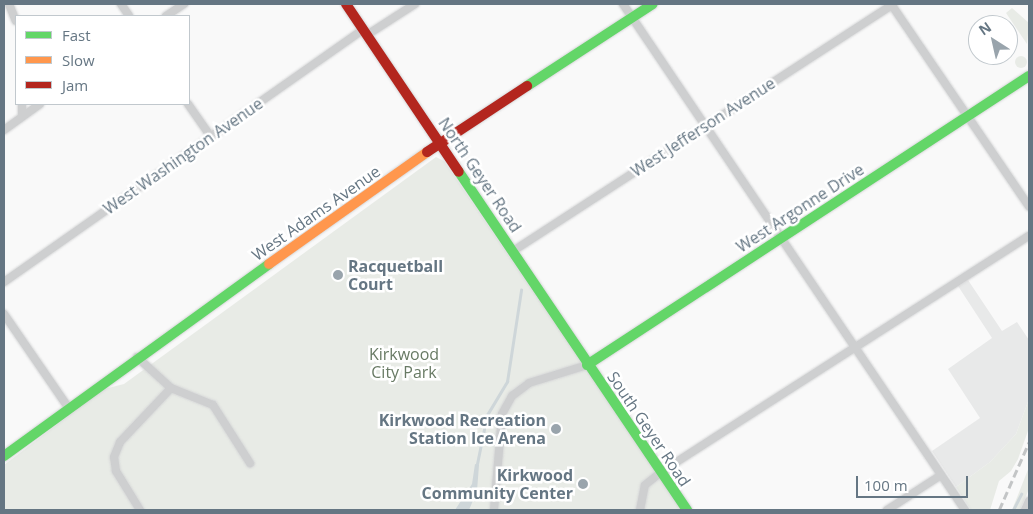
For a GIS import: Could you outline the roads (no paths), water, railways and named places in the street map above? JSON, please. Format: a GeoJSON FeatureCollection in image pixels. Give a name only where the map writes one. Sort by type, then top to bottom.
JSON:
{"type":"FeatureCollection","features":[{"type":"Feature","properties":{"kind":"street"},"geometry":{"type":"LineString","coordinates":[[9,4],[15,19]]}},
{"type":"Feature","properties":{"kind":"street"},"geometry":{"type":"LineString","coordinates":[[120,4],[128,15]]}},
{"type":"Feature","properties":{"kind":"street"},"geometry":{"type":"LineString","coordinates":[[168,15],[184,4]]}},
{"type":"Feature","properties":{"kind":"street","name":"North Geyer Road"},"geometry":{"type":"LineString","coordinates":[[346,4],[513,251],[587,365]]}},
{"type":"Feature","properties":{"kind":"street","name":"West Washington Avenue"},"geometry":{"type":"LineString","coordinates":[[4,282],[365,32],[415,4]]}},
{"type":"Feature","properties":{"kind":"street"},"geometry":{"type":"LineString","coordinates":[[623,4],[965,510]]}},
{"type":"Feature","properties":{"kind":"street","name":"West Adams Avenue"},"geometry":{"type":"LineString","coordinates":[[4,456],[68,407],[440,143],[653,4]]}},
{"type":"Feature","properties":{"kind":"street"},"geometry":{"type":"LineString","coordinates":[[892,4],[1029,206]]}},
{"type":"Feature","properties":{"kind":"street","name":"West Jefferson Avenue"},"geometry":{"type":"LineString","coordinates":[[513,251],[892,4]]}},
{"type":"Feature","properties":{"kind":"street","name":"West Argonne Drive"},"geometry":{"type":"LineString","coordinates":[[587,365],[1029,76]]}},
{"type":"Feature","properties":{"kind":"street"},"geometry":{"type":"LineString","coordinates":[[22,105],[22,116]]}},
{"type":"Feature","properties":{"kind":"street"},"geometry":{"type":"LineString","coordinates":[[4,130],[38,105]]}},
{"type":"Feature","properties":{"kind":"street"},"geometry":{"type":"LineString","coordinates":[[189,105],[211,138]]}},
{"type":"Feature","properties":{"kind":"street"},"geometry":{"type":"LineString","coordinates":[[640,510],[645,486],[660,472],[1029,236]]}},
{"type":"Feature","properties":{"kind":"street"},"geometry":{"type":"LineString","coordinates":[[4,314],[68,407]]}},
{"type":"Feature","properties":{"kind":"street"},"geometry":{"type":"LineString","coordinates":[[138,358],[171,388],[213,405],[250,463]]}},
{"type":"Feature","properties":{"kind":"street"},"geometry":{"type":"LineString","coordinates":[[494,510],[502,414],[512,396],[529,382],[587,365]]}},
{"type":"Feature","properties":{"kind":"street","name":"South Geyer Road"},"geometry":{"type":"LineString","coordinates":[[587,365],[687,510]]}},
{"type":"Feature","properties":{"kind":"street"},"geometry":{"type":"LineString","coordinates":[[140,510],[116,471],[114,457],[120,442],[171,388]]}},
{"type":"Feature","properties":{"kind":"street"},"geometry":{"type":"LineString","coordinates":[[887,510],[941,475]]}},
{"type":"Feature","properties":{"kind":"street"},"geometry":{"type":"LineString","coordinates":[[1025,510],[1029,501]]}},
{"type":"Feature","properties":{"kind":"waterway"},"geometry":{"type":"LineString","coordinates":[[477,464],[487,415],[507,382],[521,290]]}},
{"type":"Feature","properties":{"kind":"waterway"},"geometry":{"type":"LineString","coordinates":[[1013,510],[1021,494]]}},
{"type":"Feature","properties":{"kind":"railway"},"geometry":{"type":"LineString","coordinates":[[999,510],[1029,442]]}},
{"type":"Feature","properties":{"kind":"place","name":"Racquetball Court"},"geometry":{"type":"Point","coordinates":[338,275]}},
{"type":"Feature","properties":{"kind":"place","name":"Kirkwood Recreation Station Ice Arena"},"geometry":{"type":"Point","coordinates":[556,429]}},
{"type":"Feature","properties":{"kind":"place","name":"Kirkwood Community Center"},"geometry":{"type":"Point","coordinates":[583,484]}},
{"type":"Feature","properties":{"kind":"park label","name":"Kirkwood City Park"},"geometry":{"type":"Point","coordinates":[404,363]}}]}
